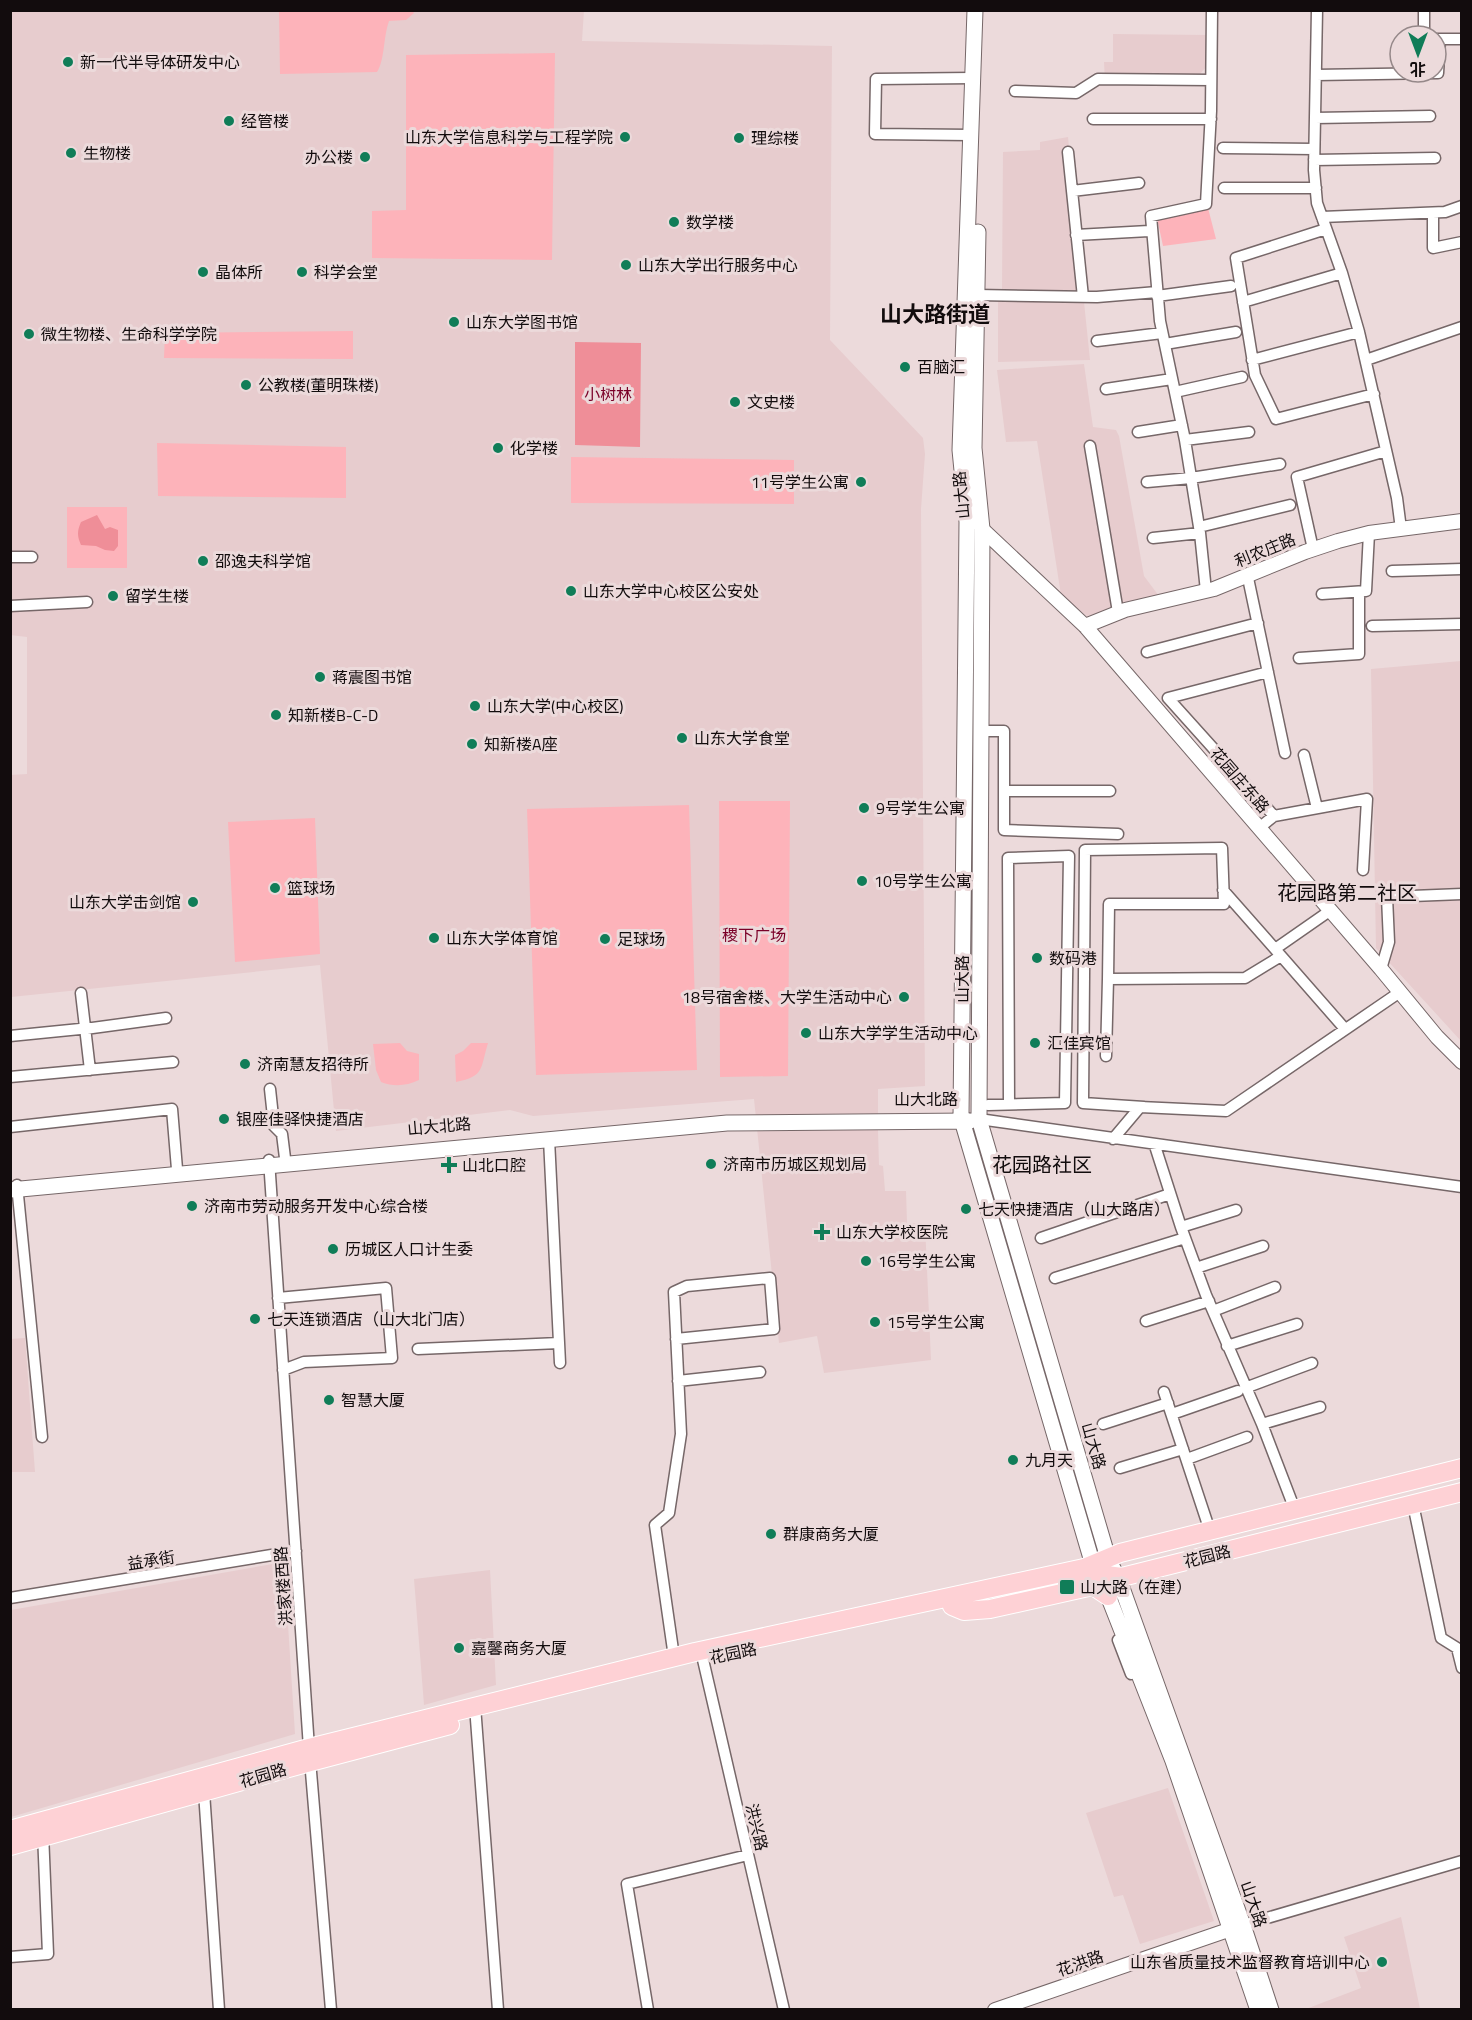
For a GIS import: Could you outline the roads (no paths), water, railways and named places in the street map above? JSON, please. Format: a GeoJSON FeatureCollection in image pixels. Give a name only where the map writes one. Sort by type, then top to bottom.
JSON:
{"type":"FeatureCollection","features":[{"type":"Feature","properties":{"kind":"main road","name":"山大路"},"geometry":{"type":"LineString","coordinates":[[975,10],[960,450],[967,522],[962,1120],[1104,1576],[1173,1761],[1271,2010]]}},
{"type":"Feature","properties":{"kind":"main road","name":"山大路"},"geometry":{"type":"LineString","coordinates":[[982,10],[974,448],[982,529],[979,1119],[1104,1576],[1121,1585],[1237,1927],[1258,2010]]}},
{"type":"Feature","properties":{"kind":"main road","name":"山大北路"},"geometry":{"type":"LineString","coordinates":[[14,1187],[269,1162],[285,1158],[716,1118],[962,1120]]}},
{"type":"Feature","properties":{"kind":"main road","name":"山大北路"},"geometry":{"type":"LineString","coordinates":[[14,1187],[177,1169],[727,1122],[979,1119]]}},
{"type":"Feature","properties":{"kind":"main road","name":"花园路"},"geometry":{"type":"LineString","coordinates":[[1104,1576],[1116,1554],[1461,1468]]}},
{"type":"Feature","properties":{"kind":"main road","name":"花园路"},"geometry":{"type":"LineString","coordinates":[[10,1846],[43,1829],[310,1755],[702,1655],[1104,1576],[1125,1576],[1461,1492]]}},
{"type":"Feature","properties":{"kind":"main road","name":"花园路"},"geometry":{"type":"LineString","coordinates":[[476,1713],[674,1657],[702,1655],[1104,1576]]}},
{"type":"Feature","properties":{"kind":"main road","name":"花园路"},"geometry":{"type":"LineString","coordinates":[[10,1830],[43,1829],[204,1792],[310,1755]]}},
{"type":"Feature","properties":{"kind":"street"},"geometry":{"type":"LineString","coordinates":[[1206,591],[1185,440],[1163,338],[1151,216],[1206,204],[1212,10]]}},
{"type":"Feature","properties":{"kind":"street"},"geometry":{"type":"LineString","coordinates":[[1317,10],[1314,154],[1317,203],[1342,273],[1359,332],[1397,498],[1401,528]]}},
{"type":"Feature","properties":{"kind":"street"},"geometry":{"type":"LineString","coordinates":[[1316,75],[1388,74]]}},
{"type":"Feature","properties":{"kind":"street"},"geometry":{"type":"LineString","coordinates":[[971,135],[875,134],[876,79],[973,78]]}},
{"type":"Feature","properties":{"kind":"street"},"geometry":{"type":"LineString","coordinates":[[1015,91],[1076,93],[1098,79],[1211,80]]}},
{"type":"Feature","properties":{"kind":"street"},"geometry":{"type":"LineString","coordinates":[[1315,118],[1430,116]]}},
{"type":"Feature","properties":{"kind":"street"},"geometry":{"type":"LineString","coordinates":[[1093,119],[1210,118]]}},
{"type":"Feature","properties":{"kind":"street"},"geometry":{"type":"LineString","coordinates":[[1223,148],[1435,158]]}},
{"type":"Feature","properties":{"kind":"street"},"geometry":{"type":"LineString","coordinates":[[1068,152],[1083,297]]}},
{"type":"Feature","properties":{"kind":"street"},"geometry":{"type":"LineString","coordinates":[[1072,191],[1139,183]]}},
{"type":"Feature","properties":{"kind":"street"},"geometry":{"type":"LineString","coordinates":[[1224,188],[1316,188]]}},
{"type":"Feature","properties":{"kind":"street"},"geometry":{"type":"LineString","coordinates":[[1322,217],[1433,213],[1461,207]]}},
{"type":"Feature","properties":{"kind":"street"},"geometry":{"type":"LineString","coordinates":[[1433,213],[1433,248],[1461,242]]}},
{"type":"Feature","properties":{"kind":"street"},"geometry":{"type":"LineString","coordinates":[[1326,229],[1236,258],[1255,375],[1276,419],[1374,394]]}},
{"type":"Feature","properties":{"kind":"street"},"geometry":{"type":"LineString","coordinates":[[1076,235],[1149,231]]}},
{"type":"Feature","properties":{"kind":"street"},"geometry":{"type":"LineString","coordinates":[[1243,302],[1342,273]]}},
{"type":"Feature","properties":{"kind":"street"},"geometry":{"type":"LineString","coordinates":[[977,295],[1083,297],[1157,294],[1231,286]]}},
{"type":"Feature","properties":{"kind":"street"},"geometry":{"type":"LineString","coordinates":[[1366,360],[1461,327]]}},
{"type":"Feature","properties":{"kind":"street"},"geometry":{"type":"LineString","coordinates":[[1097,341],[1236,332]]}},
{"type":"Feature","properties":{"kind":"street"},"geometry":{"type":"LineString","coordinates":[[1252,360],[1359,332]]}},
{"type":"Feature","properties":{"kind":"street"},"geometry":{"type":"LineString","coordinates":[[1175,392],[1242,377]]}},
{"type":"Feature","properties":{"kind":"street"},"geometry":{"type":"LineString","coordinates":[[1106,389],[1172,379]]}},
{"type":"Feature","properties":{"kind":"street"},"geometry":{"type":"LineString","coordinates":[[1138,432],[1182,425]]}},
{"type":"Feature","properties":{"kind":"street"},"geometry":{"type":"LineString","coordinates":[[1185,440],[1249,432]]}},
{"type":"Feature","properties":{"kind":"street"},"geometry":{"type":"LineString","coordinates":[[1090,446],[1118,612]]}},
{"type":"Feature","properties":{"kind":"street"},"geometry":{"type":"LineString","coordinates":[[1313,549],[1297,477],[1386,451]]}},
{"type":"Feature","properties":{"kind":"street"},"geometry":{"type":"LineString","coordinates":[[1147,482],[1191,478],[1280,464]]}},
{"type":"Feature","properties":{"kind":"street"},"geometry":{"type":"LineString","coordinates":[[1153,538],[1199,530],[1290,505]]}},
{"type":"Feature","properties":{"kind":"street","name":"利农庄路"},"geometry":{"type":"LineString","coordinates":[[1085,626],[1118,612],[1206,591],[1313,549],[1369,533],[1461,521]]}},
{"type":"Feature","properties":{"kind":"street","name":"花园庄东路"},"geometry":{"type":"LineString","coordinates":[[982,529],[1085,626],[1331,910],[1437,1037],[1461,1062]]}},
{"type":"Feature","properties":{"kind":"street"},"geometry":{"type":"LineString","coordinates":[[1322,594],[1366,591],[1369,533]]}},
{"type":"Feature","properties":{"kind":"street"},"geometry":{"type":"LineString","coordinates":[[10,557],[32,557]]}},
{"type":"Feature","properties":{"kind":"street"},"geometry":{"type":"LineString","coordinates":[[1392,571],[1461,569]]}},
{"type":"Feature","properties":{"kind":"street"},"geometry":{"type":"LineString","coordinates":[[1248,578],[1285,753]]}},
{"type":"Feature","properties":{"kind":"street"},"geometry":{"type":"LineString","coordinates":[[1299,658],[1359,654],[1359,592]]}},
{"type":"Feature","properties":{"kind":"street"},"geometry":{"type":"LineString","coordinates":[[10,606],[87,602]]}},
{"type":"Feature","properties":{"kind":"street"},"geometry":{"type":"LineString","coordinates":[[1147,652],[1258,623]]}},
{"type":"Feature","properties":{"kind":"street"},"geometry":{"type":"LineString","coordinates":[[1372,626],[1461,624]]}},
{"type":"Feature","properties":{"kind":"street"},"geometry":{"type":"LineString","coordinates":[[1268,672],[1168,698],[1274,816]]}},
{"type":"Feature","properties":{"kind":"street"},"geometry":{"type":"LineString","coordinates":[[981,731],[1004,731],[1004,830],[1118,834]]}},
{"type":"Feature","properties":{"kind":"street"},"geometry":{"type":"LineString","coordinates":[[1304,754],[1317,808]]}},
{"type":"Feature","properties":{"kind":"street"},"geometry":{"type":"LineString","coordinates":[[1004,791],[1110,791]]}},
{"type":"Feature","properties":{"kind":"street"},"geometry":{"type":"LineString","coordinates":[[1259,828],[1274,816],[1367,799],[1363,870]]}},
{"type":"Feature","properties":{"kind":"street"},"geometry":{"type":"LineString","coordinates":[[1106,1056],[1109,904],[1224,904],[1222,848],[1085,850],[1083,1103],[1226,1111],[1400,992]]}},
{"type":"Feature","properties":{"kind":"street"},"geometry":{"type":"LineString","coordinates":[[988,1105],[1065,1103],[1069,856],[1008,858],[1009,1104]]}},
{"type":"Feature","properties":{"kind":"street"},"geometry":{"type":"LineString","coordinates":[[1223,890],[1345,1029]]}},
{"type":"Feature","properties":{"kind":"street"},"geometry":{"type":"LineString","coordinates":[[1381,969],[1389,942],[1387,897],[1461,894]]}},
{"type":"Feature","properties":{"kind":"street"},"geometry":{"type":"LineString","coordinates":[[1108,979],[1245,978],[1331,910]]}},
{"type":"Feature","properties":{"kind":"street"},"geometry":{"type":"LineString","coordinates":[[81,993],[87,1028],[90,1070]]}},
{"type":"Feature","properties":{"kind":"street"},"geometry":{"type":"LineString","coordinates":[[10,1036],[166,1018]]}},
{"type":"Feature","properties":{"kind":"street"},"geometry":{"type":"LineString","coordinates":[[10,1077],[173,1062]]}},
{"type":"Feature","properties":{"kind":"street"},"geometry":{"type":"LineString","coordinates":[[270,1089],[274,1126],[282,1134],[285,1158]]}},
{"type":"Feature","properties":{"kind":"street"},"geometry":{"type":"LineString","coordinates":[[1113,1139],[1140,1107]]}},
{"type":"Feature","properties":{"kind":"street"},"geometry":{"type":"LineString","coordinates":[[10,1128],[172,1109],[177,1169]]}},
{"type":"Feature","properties":{"kind":"street"},"geometry":{"type":"LineString","coordinates":[[979,1119],[1155,1146],[1461,1187]]}},
{"type":"Feature","properties":{"kind":"street"},"geometry":{"type":"LineString","coordinates":[[549,1139],[560,1363]]}},
{"type":"Feature","properties":{"kind":"street"},"geometry":{"type":"LineString","coordinates":[[1155,1146],[1183,1232],[1242,1389],[1262,1425],[1295,1510]]}},
{"type":"Feature","properties":{"kind":"street","name":"洪家楼西路"},"geometry":{"type":"LineString","coordinates":[[269,1162],[310,1755],[331,2010]]}},
{"type":"Feature","properties":{"kind":"street"},"geometry":{"type":"LineString","coordinates":[[14,1187],[42,1437]]}},
{"type":"Feature","properties":{"kind":"street"},"geometry":{"type":"LineString","coordinates":[[1041,1238],[1170,1194]]}},
{"type":"Feature","properties":{"kind":"street"},"geometry":{"type":"LineString","coordinates":[[1055,1278],[1183,1232],[1236,1210]]}},
{"type":"Feature","properties":{"kind":"street"},"geometry":{"type":"LineString","coordinates":[[1196,1268],[1263,1246]]}},
{"type":"Feature","properties":{"kind":"street"},"geometry":{"type":"LineString","coordinates":[[674,1657],[656,1525],[669,1513],[681,1434],[678,1381],[676,1339],[674,1292],[687,1286],[770,1278],[774,1329],[676,1339]]}},
{"type":"Feature","properties":{"kind":"street"},"geometry":{"type":"LineString","coordinates":[[1146,1321],[1211,1306],[1275,1287]]}},
{"type":"Feature","properties":{"kind":"street"},"geometry":{"type":"LineString","coordinates":[[278,1298],[386,1288],[392,1358],[304,1362],[283,1370]]}},
{"type":"Feature","properties":{"kind":"street"},"geometry":{"type":"LineString","coordinates":[[1227,1346],[1297,1324]]}},
{"type":"Feature","properties":{"kind":"street"},"geometry":{"type":"LineString","coordinates":[[418,1348],[559,1343]]}},
{"type":"Feature","properties":{"kind":"street"},"geometry":{"type":"LineString","coordinates":[[1103,1425],[1242,1389],[1312,1363]]}},
{"type":"Feature","properties":{"kind":"street"},"geometry":{"type":"LineString","coordinates":[[678,1381],[760,1372]]}},
{"type":"Feature","properties":{"kind":"street"},"geometry":{"type":"LineString","coordinates":[[1164,1392],[1210,1531]]}},
{"type":"Feature","properties":{"kind":"street"},"geometry":{"type":"LineString","coordinates":[[1262,1425],[1320,1407]]}},
{"type":"Feature","properties":{"kind":"street"},"geometry":{"type":"LineString","coordinates":[[1120,1468],[1185,1454],[1247,1437]]}},
{"type":"Feature","properties":{"kind":"street"},"geometry":{"type":"LineString","coordinates":[[1413,1504],[1441,1638],[1457,1648],[1461,1668]]}},
{"type":"Feature","properties":{"kind":"street","name":"益承街"},"geometry":{"type":"LineString","coordinates":[[10,1598],[296,1551]]}},
{"type":"Feature","properties":{"kind":"street","name":"洪兴路"},"geometry":{"type":"LineString","coordinates":[[702,1655],[784,2010]]}},
{"type":"Feature","properties":{"kind":"street"},"geometry":{"type":"LineString","coordinates":[[476,1713],[498,2010]]}},
{"type":"Feature","properties":{"kind":"street"},"geometry":{"type":"LineString","coordinates":[[204,1792],[219,2010]]}},
{"type":"Feature","properties":{"kind":"street"},"geometry":{"type":"LineString","coordinates":[[10,1957],[48,1954],[43,1829]]}},
{"type":"Feature","properties":{"kind":"street"},"geometry":{"type":"LineString","coordinates":[[648,2010],[627,1884],[748,1855]]}},
{"type":"Feature","properties":{"kind":"street"},"geometry":{"type":"LineString","coordinates":[[1237,1927],[1461,1861]]}},
{"type":"Feature","properties":{"kind":"street","name":"花洪路"},"geometry":{"type":"LineString","coordinates":[[995,2010],[1237,1927]]}},
{"type":"Feature","properties":{"kind":"place","name":"新一代半导体研发中心"},"geometry":{"type":"Point","coordinates":[68,62]}},
{"type":"Feature","properties":{"kind":"place","name":"经管楼"},"geometry":{"type":"Point","coordinates":[229,121]}},
{"type":"Feature","properties":{"kind":"place","name":"山东大学信息科学与工程学院"},"geometry":{"type":"Point","coordinates":[625,137]}},
{"type":"Feature","properties":{"kind":"place","name":"理综楼"},"geometry":{"type":"Point","coordinates":[739,138]}},
{"type":"Feature","properties":{"kind":"place","name":"生物楼"},"geometry":{"type":"Point","coordinates":[71,153]}},
{"type":"Feature","properties":{"kind":"place","name":"办公楼"},"geometry":{"type":"Point","coordinates":[365,157]}},
{"type":"Feature","properties":{"kind":"place","name":"数学楼"},"geometry":{"type":"Point","coordinates":[674,222]}},
{"type":"Feature","properties":{"kind":"place","name":"山东大学出行服务中心"},"geometry":{"type":"Point","coordinates":[626,265]}},
{"type":"Feature","properties":{"kind":"place","name":"晶体所"},"geometry":{"type":"Point","coordinates":[203,272]}},
{"type":"Feature","properties":{"kind":"place","name":"科学会堂"},"geometry":{"type":"Point","coordinates":[302,272]}},
{"type":"Feature","properties":{"kind":"place","name":"山东大学图书馆"},"geometry":{"type":"Point","coordinates":[454,322]}},
{"type":"Feature","properties":{"kind":"place","name":"微生物楼、生命科学学院"},"geometry":{"type":"Point","coordinates":[29,334]}},
{"type":"Feature","properties":{"kind":"place","name":"百脑汇"},"geometry":{"type":"Point","coordinates":[905,367]}},
{"type":"Feature","properties":{"kind":"place","name":"公教楼(董明珠楼)"},"geometry":{"type":"Point","coordinates":[246,385]}},
{"type":"Feature","properties":{"kind":"place","name":"文史楼"},"geometry":{"type":"Point","coordinates":[735,402]}},
{"type":"Feature","properties":{"kind":"place","name":"化学楼"},"geometry":{"type":"Point","coordinates":[498,448]}},
{"type":"Feature","properties":{"kind":"place","name":"11号学生公寓"},"geometry":{"type":"Point","coordinates":[861,482]}},
{"type":"Feature","properties":{"kind":"place","name":"邵逸夫科学馆"},"geometry":{"type":"Point","coordinates":[203,561]}},
{"type":"Feature","properties":{"kind":"place","name":"山东大学中心校区公安处"},"geometry":{"type":"Point","coordinates":[571,591]}},
{"type":"Feature","properties":{"kind":"place","name":"留学生楼"},"geometry":{"type":"Point","coordinates":[113,596]}},
{"type":"Feature","properties":{"kind":"place","name":"蒋震图书馆"},"geometry":{"type":"Point","coordinates":[320,677]}},
{"type":"Feature","properties":{"kind":"place","name":"山东大学(中心校区)"},"geometry":{"type":"Point","coordinates":[475,706]}},
{"type":"Feature","properties":{"kind":"place","name":"知新楼B-C-D"},"geometry":{"type":"Point","coordinates":[276,715]}},
{"type":"Feature","properties":{"kind":"place","name":"山东大学食堂"},"geometry":{"type":"Point","coordinates":[682,738]}},
{"type":"Feature","properties":{"kind":"place","name":"知新楼A座"},"geometry":{"type":"Point","coordinates":[472,744]}},
{"type":"Feature","properties":{"kind":"place","name":"9号学生公寓"},"geometry":{"type":"Point","coordinates":[864,808]}},
{"type":"Feature","properties":{"kind":"place","name":"10号学生公寓"},"geometry":{"type":"Point","coordinates":[862,881]}},
{"type":"Feature","properties":{"kind":"place","name":"篮球场"},"geometry":{"type":"Point","coordinates":[275,888]}},
{"type":"Feature","properties":{"kind":"place","name":"山东大学击剑馆"},"geometry":{"type":"Point","coordinates":[193,902]}},
{"type":"Feature","properties":{"kind":"place","name":"山东大学体育馆"},"geometry":{"type":"Point","coordinates":[434,938]}},
{"type":"Feature","properties":{"kind":"place","name":"足球场"},"geometry":{"type":"Point","coordinates":[605,939]}},
{"type":"Feature","properties":{"kind":"place","name":"数码港"},"geometry":{"type":"Point","coordinates":[1037,958]}},
{"type":"Feature","properties":{"kind":"place","name":"18号宿舍楼、大学生活动中心"},"geometry":{"type":"Point","coordinates":[904,997]}},
{"type":"Feature","properties":{"kind":"place","name":"山东大学学生活动中心"},"geometry":{"type":"Point","coordinates":[806,1033]}},
{"type":"Feature","properties":{"kind":"place","name":"汇佳宾馆"},"geometry":{"type":"Point","coordinates":[1035,1043]}},
{"type":"Feature","properties":{"kind":"place","name":"济南慧友招待所"},"geometry":{"type":"Point","coordinates":[245,1064]}},
{"type":"Feature","properties":{"kind":"place","name":"银座佳驿快捷酒店"},"geometry":{"type":"Point","coordinates":[224,1119]}},
{"type":"Feature","properties":{"kind":"place","name":"济南市历城区规划局"},"geometry":{"type":"Point","coordinates":[711,1164]}},
{"type":"Feature","properties":{"kind":"place","name":"山北口腔"},"geometry":{"type":"Point","coordinates":[449,1165]}},
{"type":"Feature","properties":{"kind":"place","name":"济南市劳动服务开发中心综合楼"},"geometry":{"type":"Point","coordinates":[192,1206]}},
{"type":"Feature","properties":{"kind":"place","name":"七天快捷酒店（山大路店）"},"geometry":{"type":"Point","coordinates":[966,1209]}},
{"type":"Feature","properties":{"kind":"place","name":"山东大学校医院"},"geometry":{"type":"Point","coordinates":[822,1232]}},
{"type":"Feature","properties":{"kind":"place","name":"历城区人口计生委"},"geometry":{"type":"Point","coordinates":[333,1249]}},
{"type":"Feature","properties":{"kind":"place","name":"16号学生公寓"},"geometry":{"type":"Point","coordinates":[866,1261]}},
{"type":"Feature","properties":{"kind":"place","name":"七天连锁酒店（山大北门店）"},"geometry":{"type":"Point","coordinates":[255,1319]}},
{"type":"Feature","properties":{"kind":"place","name":"15号学生公寓"},"geometry":{"type":"Point","coordinates":[875,1322]}},
{"type":"Feature","properties":{"kind":"place","name":"智慧大厦"},"geometry":{"type":"Point","coordinates":[329,1400]}},
{"type":"Feature","properties":{"kind":"place","name":"九月天"},"geometry":{"type":"Point","coordinates":[1013,1460]}},
{"type":"Feature","properties":{"kind":"place","name":"群康商务大厦"},"geometry":{"type":"Point","coordinates":[771,1534]}},
{"type":"Feature","properties":{"kind":"place","name":"山大路（在建）"},"geometry":{"type":"Point","coordinates":[1067,1587]}},
{"type":"Feature","properties":{"kind":"place","name":"嘉馨商务大厦"},"geometry":{"type":"Point","coordinates":[459,1648]}},
{"type":"Feature","properties":{"kind":"place","name":"山东省质量技术监督教育培训中心"},"geometry":{"type":"Point","coordinates":[1382,1962]}},
{"type":"Feature","properties":{"kind":"district","name":"山大路街道"},"geometry":{"type":"Point","coordinates":[935,314]}},
{"type":"Feature","properties":{"kind":"district","name":"花园路第二社区"},"geometry":{"type":"Point","coordinates":[1347,892]}},
{"type":"Feature","properties":{"kind":"district","name":"花园路社区"},"geometry":{"type":"Point","coordinates":[1042,1164]}},
{"type":"Feature","properties":{"kind":"park label","name":"小树林"},"geometry":{"type":"Point","coordinates":[608,394]}},
{"type":"Feature","properties":{"kind":"park label","name":"稷下广场"},"geometry":{"type":"Point","coordinates":[754,935]}}]}
